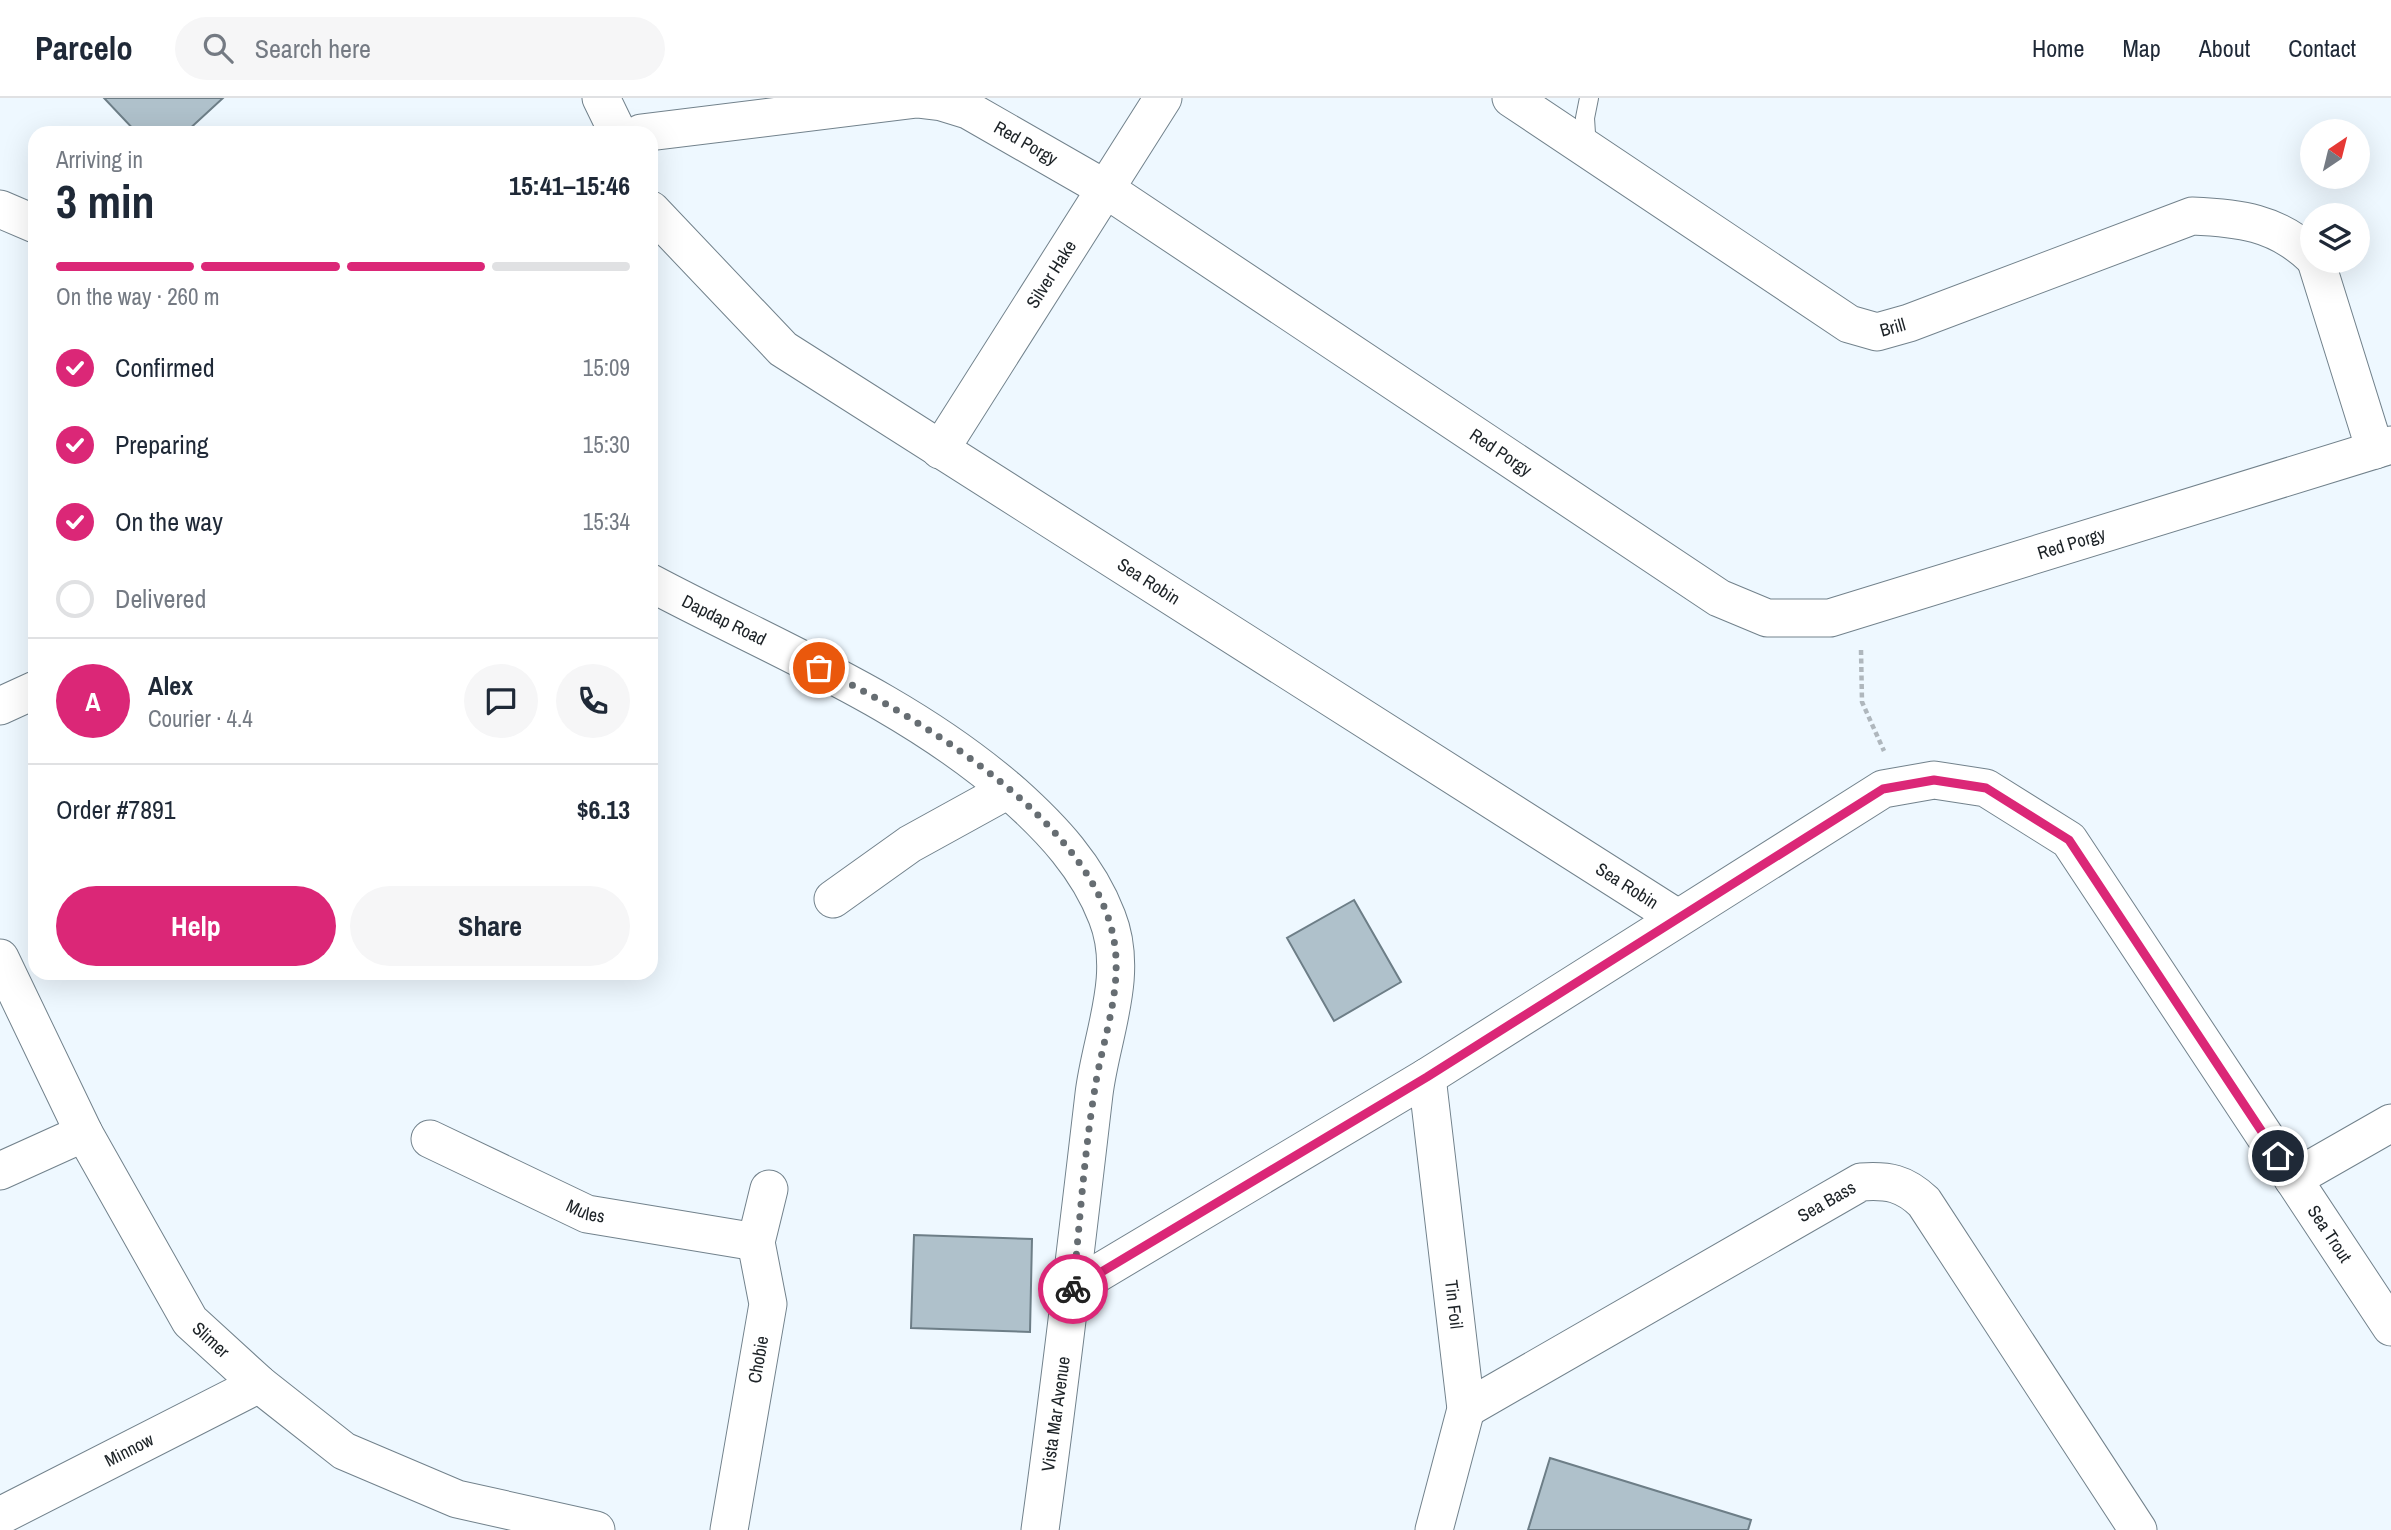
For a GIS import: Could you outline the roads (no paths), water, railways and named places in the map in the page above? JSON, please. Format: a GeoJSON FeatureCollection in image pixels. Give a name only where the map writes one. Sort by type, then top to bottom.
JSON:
{"type":"FeatureCollection","features":[{"type":"Feature","properties":{"kind":"street"},"geometry":{"type":"LineString","coordinates":[[601,98],[615,126]]}},
{"type":"Feature","properties":{"kind":"street","name":"Silver Hake"},"geometry":{"type":"LineString","coordinates":[[940,450],[1163,98]]}},
{"type":"Feature","properties":{"kind":"street","name":"Brill"},"geometry":{"type":"LineString","coordinates":[[1511,98],[1849,324],[1877,332],[1909,323],[2192,216],[2238,218],[2269,228],[2300,245]]}},
{"type":"Feature","properties":{"kind":"street","name":"Red Porgy"},"geometry":{"type":"LineString","coordinates":[[658,131],[917,99],[942,102],[968,110],[1104,188],[1719,597],[1767,618],[1829,618],[2383,447]]}},
{"type":"Feature","properties":{"kind":"street"},"geometry":{"type":"LineString","coordinates":[[0,209],[28,221]]}},
{"type":"Feature","properties":{"kind":"street","name":"Sea Robin"},"geometry":{"type":"LineString","coordinates":[[658,217],[783,349],[1675,918]]}},
{"type":"Feature","properties":{"kind":"street"},"geometry":{"type":"LineString","coordinates":[[2323,273],[2383,447]]}},
{"type":"Feature","properties":{"kind":"street","name":"Dapdap Road"},"geometry":{"type":"LineString","coordinates":[[658,587],[902,711],[941,736],[1008,790],[1059,838],[1097,893],[1109,920],[1115,946],[1116,971],[1094,1090]]}},
{"type":"Feature","properties":{"kind":"street"},"geometry":{"type":"LineString","coordinates":[[0,706],[28,693]]}},
{"type":"Feature","properties":{"kind":"street","name":"Sea Trout"},"geometry":{"type":"LineString","coordinates":[[1073,1289],[1427,1077],[1883,789],[1934,780],[1986,788],[2069,840],[2391,1328]]}},
{"type":"Feature","properties":{"kind":"street"},"geometry":{"type":"LineString","coordinates":[[833,899],[910,844],[1008,790]]}},
{"type":"Feature","properties":{"kind":"street","name":"Slimer"},"geometry":{"type":"LineString","coordinates":[[0,958],[84,1133],[190,1321],[259,1384],[344,1451],[457,1499],[596,1530]]}},
{"type":"Feature","properties":{"kind":"street","name":"Tin Foil"},"geometry":{"type":"LineString","coordinates":[[1427,1077],[1466,1409],[1434,1530]]}},
{"type":"Feature","properties":{"kind":"street","name":"Vista Mar Avenue"},"geometry":{"type":"LineString","coordinates":[[1040,1530],[1073,1289],[1094,1090]]}},
{"type":"Feature","properties":{"kind":"street"},"geometry":{"type":"LineString","coordinates":[[2293,1179],[2391,1123]]}},
{"type":"Feature","properties":{"kind":"street"},"geometry":{"type":"LineString","coordinates":[[0,1171],[84,1133]]}},
{"type":"Feature","properties":{"kind":"street","name":"Mules"},"geometry":{"type":"LineString","coordinates":[[430,1139],[587,1214],[756,1242]]}},
{"type":"Feature","properties":{"kind":"street","name":"Sea Bass"},"geometry":{"type":"LineString","coordinates":[[1466,1409],[1861,1182],[1888,1180],[1910,1188],[1924,1202],[2138,1530]]}},
{"type":"Feature","properties":{"kind":"street","name":"Chobie"},"geometry":{"type":"LineString","coordinates":[[729,1530],[768,1304],[756,1242],[769,1189]]}},
{"type":"Feature","properties":{"kind":"street","name":"Minnow"},"geometry":{"type":"LineString","coordinates":[[0,1516],[259,1384]]}},
{"type":"Feature","properties":{"kind":"lane"},"geometry":{"type":"LineString","coordinates":[[1587,149],[1585,118],[1589,98]]}}]}
